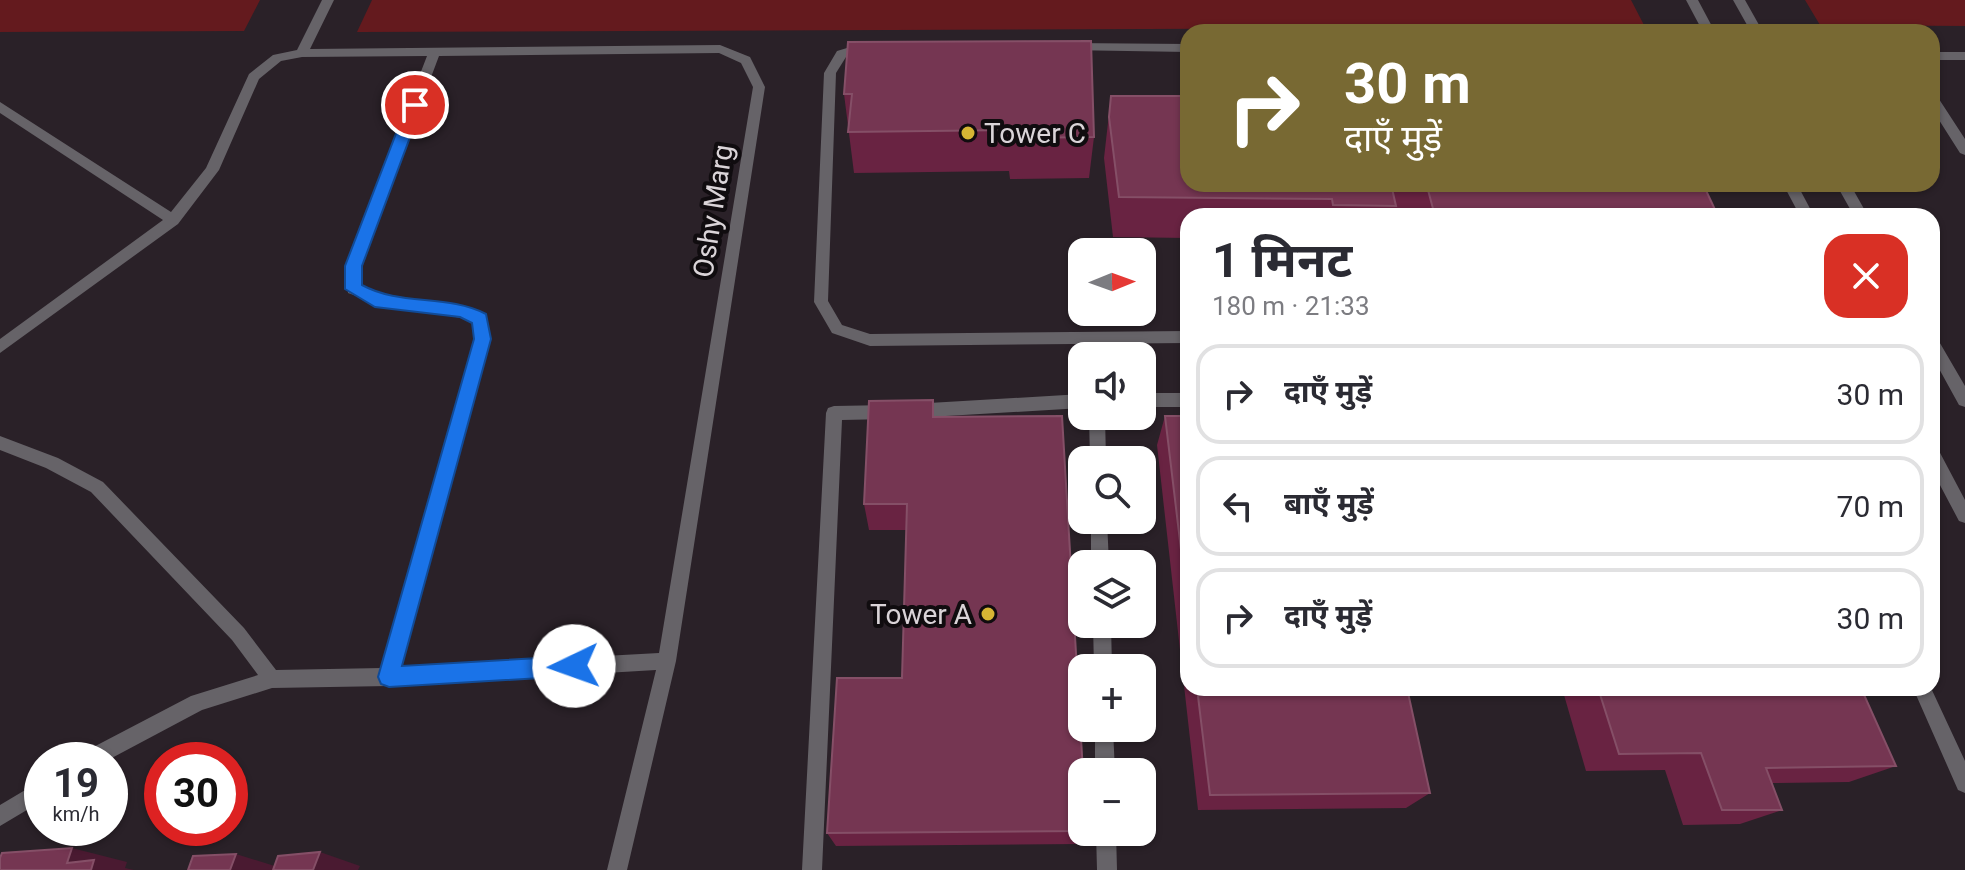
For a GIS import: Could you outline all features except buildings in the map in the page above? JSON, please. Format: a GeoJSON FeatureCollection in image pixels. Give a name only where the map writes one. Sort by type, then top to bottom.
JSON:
{"type":"FeatureCollection","features":[{"type":"Feature","properties":{"kind":"street"},"geometry":{"type":"LineString","coordinates":[[0,347],[173,220],[212,170],[254,77],[277,58],[302,53],[328,0]]}},
{"type":"Feature","properties":{"kind":"street"},"geometry":{"type":"LineString","coordinates":[[1692,0],[1705,24]]}},
{"type":"Feature","properties":{"kind":"street"},"geometry":{"type":"LineString","coordinates":[[1739,0],[1752,24]]}},
{"type":"Feature","properties":{"kind":"street"},"geometry":{"type":"LineString","coordinates":[[880,46],[865,46],[841,54],[830,73],[821,302],[837,329],[870,340],[1180,337]]}},
{"type":"Feature","properties":{"kind":"street"},"geometry":{"type":"LineString","coordinates":[[1050,47],[1180,48]]}},
{"type":"Feature","properties":{"kind":"street","name":"Oshy Marg"},"geometry":{"type":"LineString","coordinates":[[302,53],[720,49],[746,60],[759,87],[667,661],[617,870]]}},
{"type":"Feature","properties":{"kind":"street"},"geometry":{"type":"LineString","coordinates":[[389,677],[483,339],[480,319],[463,310],[375,300],[353,289],[353,266],[435,51]]}},
{"type":"Feature","properties":{"kind":"street"},"geometry":{"type":"LineString","coordinates":[[1940,56],[1965,56]]}},
{"type":"Feature","properties":{"kind":"street"},"geometry":{"type":"LineString","coordinates":[[0,107],[173,220]]}},
{"type":"Feature","properties":{"kind":"street"},"geometry":{"type":"LineString","coordinates":[[1940,111],[1965,150]]}},
{"type":"Feature","properties":{"kind":"street"},"geometry":{"type":"LineString","coordinates":[[1940,352],[1958,376],[1965,400]]}},
{"type":"Feature","properties":{"kind":"street"},"geometry":{"type":"LineString","coordinates":[[1156,400],[1180,400]]}},
{"type":"Feature","properties":{"kind":"street"},"geometry":{"type":"LineString","coordinates":[[812,870],[834,413],[1068,402]]}},
{"type":"Feature","properties":{"kind":"street"},"geometry":{"type":"LineString","coordinates":[[0,443],[52,463],[97,487],[238,634],[272,679]]}},
{"type":"Feature","properties":{"kind":"street"},"geometry":{"type":"LineString","coordinates":[[1940,469],[1965,516]]}},
{"type":"Feature","properties":{"kind":"street"},"geometry":{"type":"LineString","coordinates":[[123,742],[198,702],[272,679],[389,677],[667,661]]}},
{"type":"Feature","properties":{"kind":"street"},"geometry":{"type":"LineString","coordinates":[[1926,696],[1965,783]]}},
{"type":"Feature","properties":{"kind":"street"},"geometry":{"type":"LineString","coordinates":[[2,811],[24,799]]}},
{"type":"Feature","properties":{"kind":"street"},"geometry":{"type":"LineString","coordinates":[[1106,846],[1107,870]]}},
{"type":"Feature","properties":{"kind":"shaded area"},"geometry":{"type":"Polygon","coordinates":[[[0,0],[260,0],[244,31],[0,32],[0,0]]]}},
{"type":"Feature","properties":{"kind":"shaded area"},"geometry":{"type":"Polygon","coordinates":[[[372,0],[1631,0],[1643,24],[1180,24],[1180,29],[357,32],[372,0]]]}},
{"type":"Feature","properties":{"kind":"shaded area"},"geometry":{"type":"Polygon","coordinates":[[[1805,0],[1965,0],[1965,26],[1819,24],[1805,0]]]}},
{"type":"Feature","properties":{"kind":"place","name":"Tower C"},"geometry":{"type":"Point","coordinates":[968,133]}},
{"type":"Feature","properties":{"kind":"place","name":"Tower A"},"geometry":{"type":"Point","coordinates":[988,614]}},
{"type":"Feature","properties":{"kind":"route"},"geometry":{"type":"LineString","coordinates":[[415,105],[353,266],[353,289],[375,300],[463,310],[480,319],[483,339],[389,677],[574,666]]}}]}
